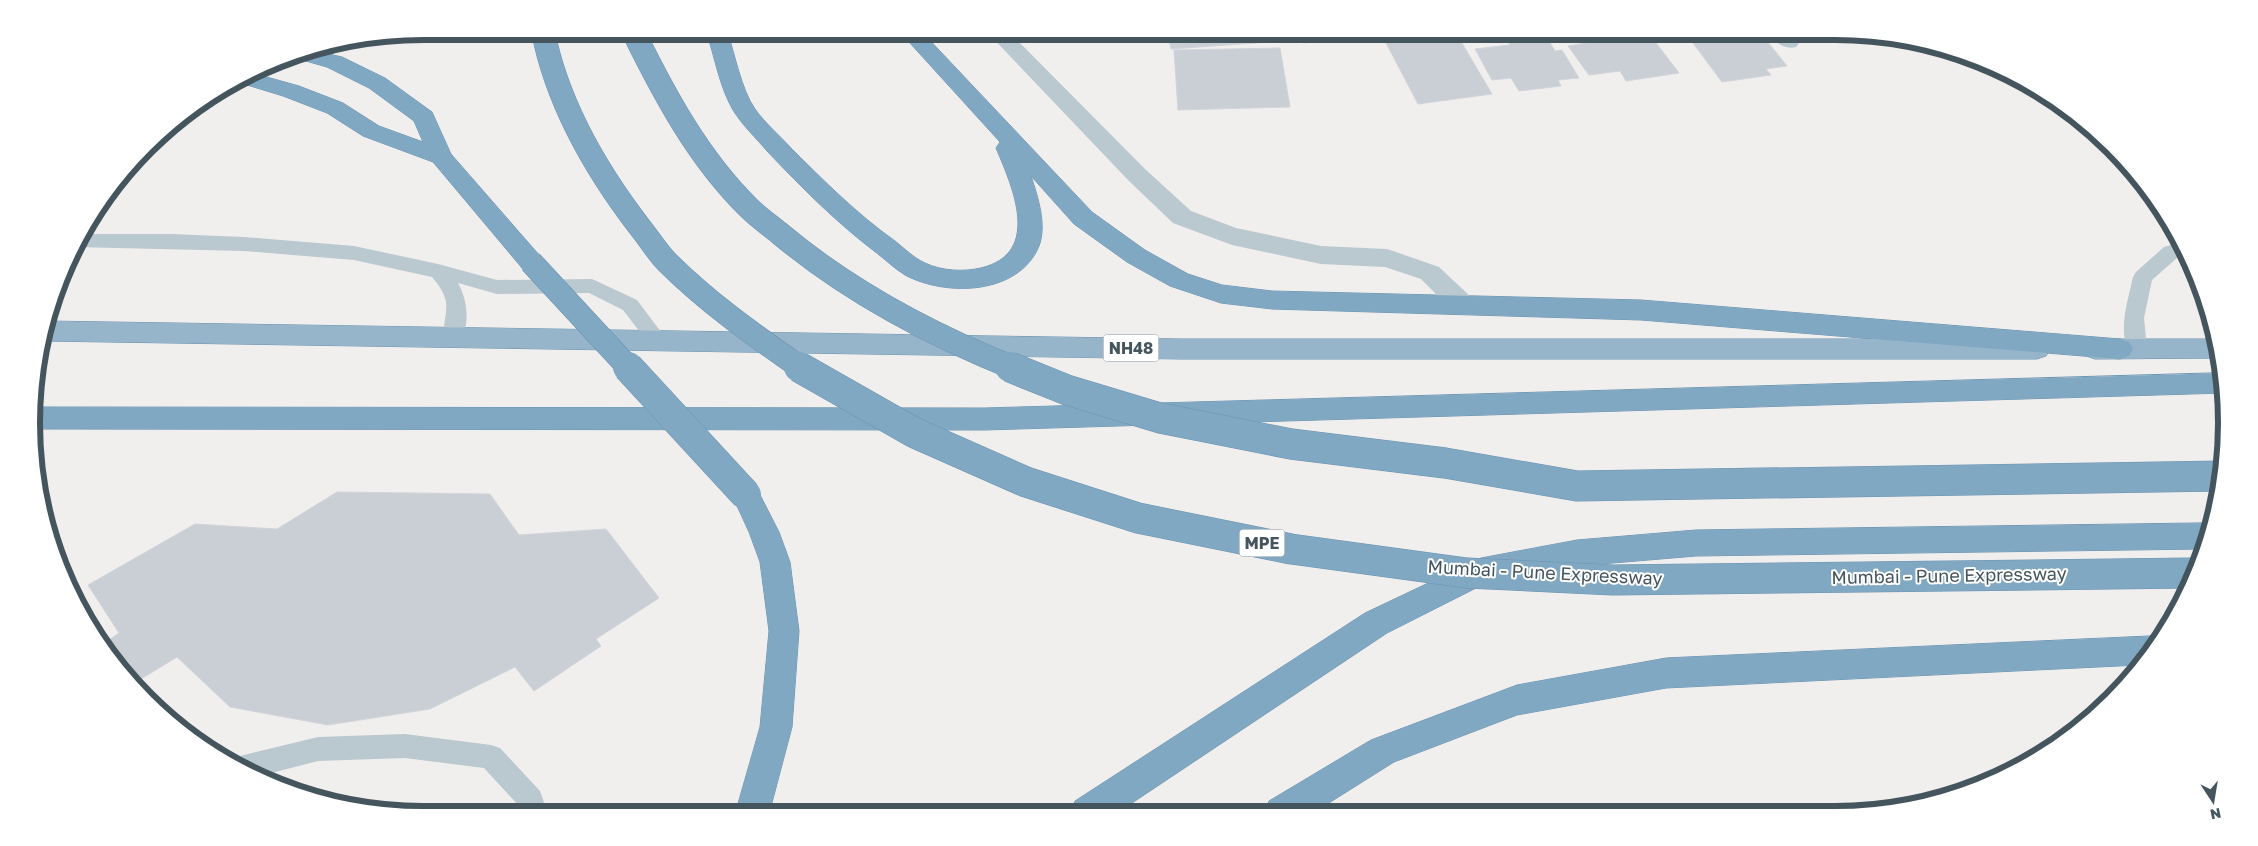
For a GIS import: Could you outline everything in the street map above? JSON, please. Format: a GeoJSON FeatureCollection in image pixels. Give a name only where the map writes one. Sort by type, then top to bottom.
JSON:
{"type":"FeatureCollection","features":[{"type":"Feature","properties":{"kind":"highway","name":"Mumbai - Pune Expressway"},"geometry":{"type":"LineString","coordinates":[[545,40],[549,61],[591,153],[625,208],[666,260],[727,316],[809,374],[915,433],[1026,482],[1138,518],[1291,549],[1466,572],[1613,580],[2188,573]]}},
{"type":"Feature","properties":{"kind":"highway"},"geometry":{"type":"LineString","coordinates":[[637,40],[678,117],[712,165],[749,208],[804,254],[876,302],[971,351],[1067,390],[1160,418],[1291,444],[1445,463],[1577,486],[2215,476]]}},
{"type":"Feature","properties":{"kind":"highway"},"geometry":{"type":"LineString","coordinates":[[719,40],[742,108],[779,149],[850,220],[914,268],[939,278],[964,280],[993,276],[1017,263],[1028,246],[1031,226],[1022,179],[995,124]]}},
{"type":"Feature","properties":{"kind":"highway"},"geometry":{"type":"LineString","coordinates":[[917,40],[1083,218],[1136,256],[1179,280],[1221,294],[1272,300],[1641,310],[2129,349]]}},
{"type":"Feature","properties":{"kind":"highway"},"geometry":{"type":"LineString","coordinates":[[311,57],[334,62],[377,83],[424,117],[441,157],[531,262],[746,495],[764,532],[775,562],[784,631],[776,727],[754,806]]}},
{"type":"Feature","properties":{"kind":"highway"},"geometry":{"type":"LineString","coordinates":[[252,80],[291,91],[335,108],[371,131],[441,157]]}},
{"type":"Feature","properties":{"kind":"highway","name":"NH48"},"geometry":{"type":"LineString","coordinates":[[51,331],[1181,349],[2211,349]]}},
{"type":"Feature","properties":{"kind":"highway"},"geometry":{"type":"LineString","coordinates":[[40,418],[984,419],[2216,383]]}},
{"type":"Feature","properties":{"kind":"highway"},"geometry":{"type":"LineString","coordinates":[[1098,806],[1376,623],[1481,571],[1577,553],[1696,543],[2201,536]]}},
{"type":"Feature","properties":{"kind":"highway"},"geometry":{"type":"LineString","coordinates":[[1293,806],[1383,751],[1517,700],[1666,673],[2143,650]]}},
{"type":"Feature","properties":{"kind":"street"},"geometry":{"type":"LineString","coordinates":[[1005,40],[1182,217],[1232,236],[1321,255],[1387,258],[1430,273],[1462,305]]}},
{"type":"Feature","properties":{"kind":"lane"},"geometry":{"type":"LineString","coordinates":[[86,241],[171,241],[244,244],[354,253],[438,271],[497,287],[592,286],[630,305],[657,340]]}},
{"type":"Feature","properties":{"kind":"lane"},"geometry":{"type":"LineString","coordinates":[[2129,349],[2143,277],[2171,252],[2177,250]]}},
{"type":"Feature","properties":{"kind":"lane"},"geometry":{"type":"LineString","coordinates":[[438,271],[450,285],[458,304],[453,337]]}},
{"type":"Feature","properties":{"kind":"lane"},"geometry":{"type":"LineString","coordinates":[[251,765],[318,749],[405,746],[491,757],[531,800],[533,806]]}},
{"type":"Feature","properties":{"kind":"building"},"geometry":{"type":"Polygon","coordinates":[[[1169,40],[1268,40],[1269,42],[1171,49],[1169,40]]]}},
{"type":"Feature","properties":{"kind":"building"},"geometry":{"type":"Polygon","coordinates":[[[1302,40],[1327,40],[1303,43],[1302,40]]]}},
{"type":"Feature","properties":{"kind":"building"},"geometry":{"type":"Polygon","coordinates":[[[1460,40],[1492,94],[1418,104],[1385,41],[1460,40]]]}},
{"type":"Feature","properties":{"kind":"building"},"geometry":{"type":"Polygon","coordinates":[[[1507,40],[1548,40],[1555,51],[1562,50],[1579,78],[1558,80],[1561,86],[1519,91],[1511,78],[1492,80],[1475,49],[1510,45],[1507,40]]]}},
{"type":"Feature","properties":{"kind":"building"},"geometry":{"type":"Polygon","coordinates":[[[1584,40],[1654,40],[1679,73],[1626,81],[1620,71],[1589,75],[1568,46],[1586,43],[1584,40]]]}},
{"type":"Feature","properties":{"kind":"building"},"geometry":{"type":"Polygon","coordinates":[[[1691,40],[1766,40],[1787,66],[1766,69],[1771,75],[1722,82],[1691,40]]]}},
{"type":"Feature","properties":{"kind":"building"},"geometry":{"type":"Polygon","coordinates":[[[1280,48],[1290,107],[1178,110],[1174,50],[1280,48]]]}},
{"type":"Feature","properties":{"kind":"building"},"geometry":{"type":"Polygon","coordinates":[[[337,492],[490,494],[519,535],[606,529],[659,598],[596,639],[601,646],[534,691],[515,667],[430,709],[328,725],[230,707],[177,657],[139,680],[108,641],[119,633],[88,585],[195,524],[277,529],[337,492]]]}}]}
